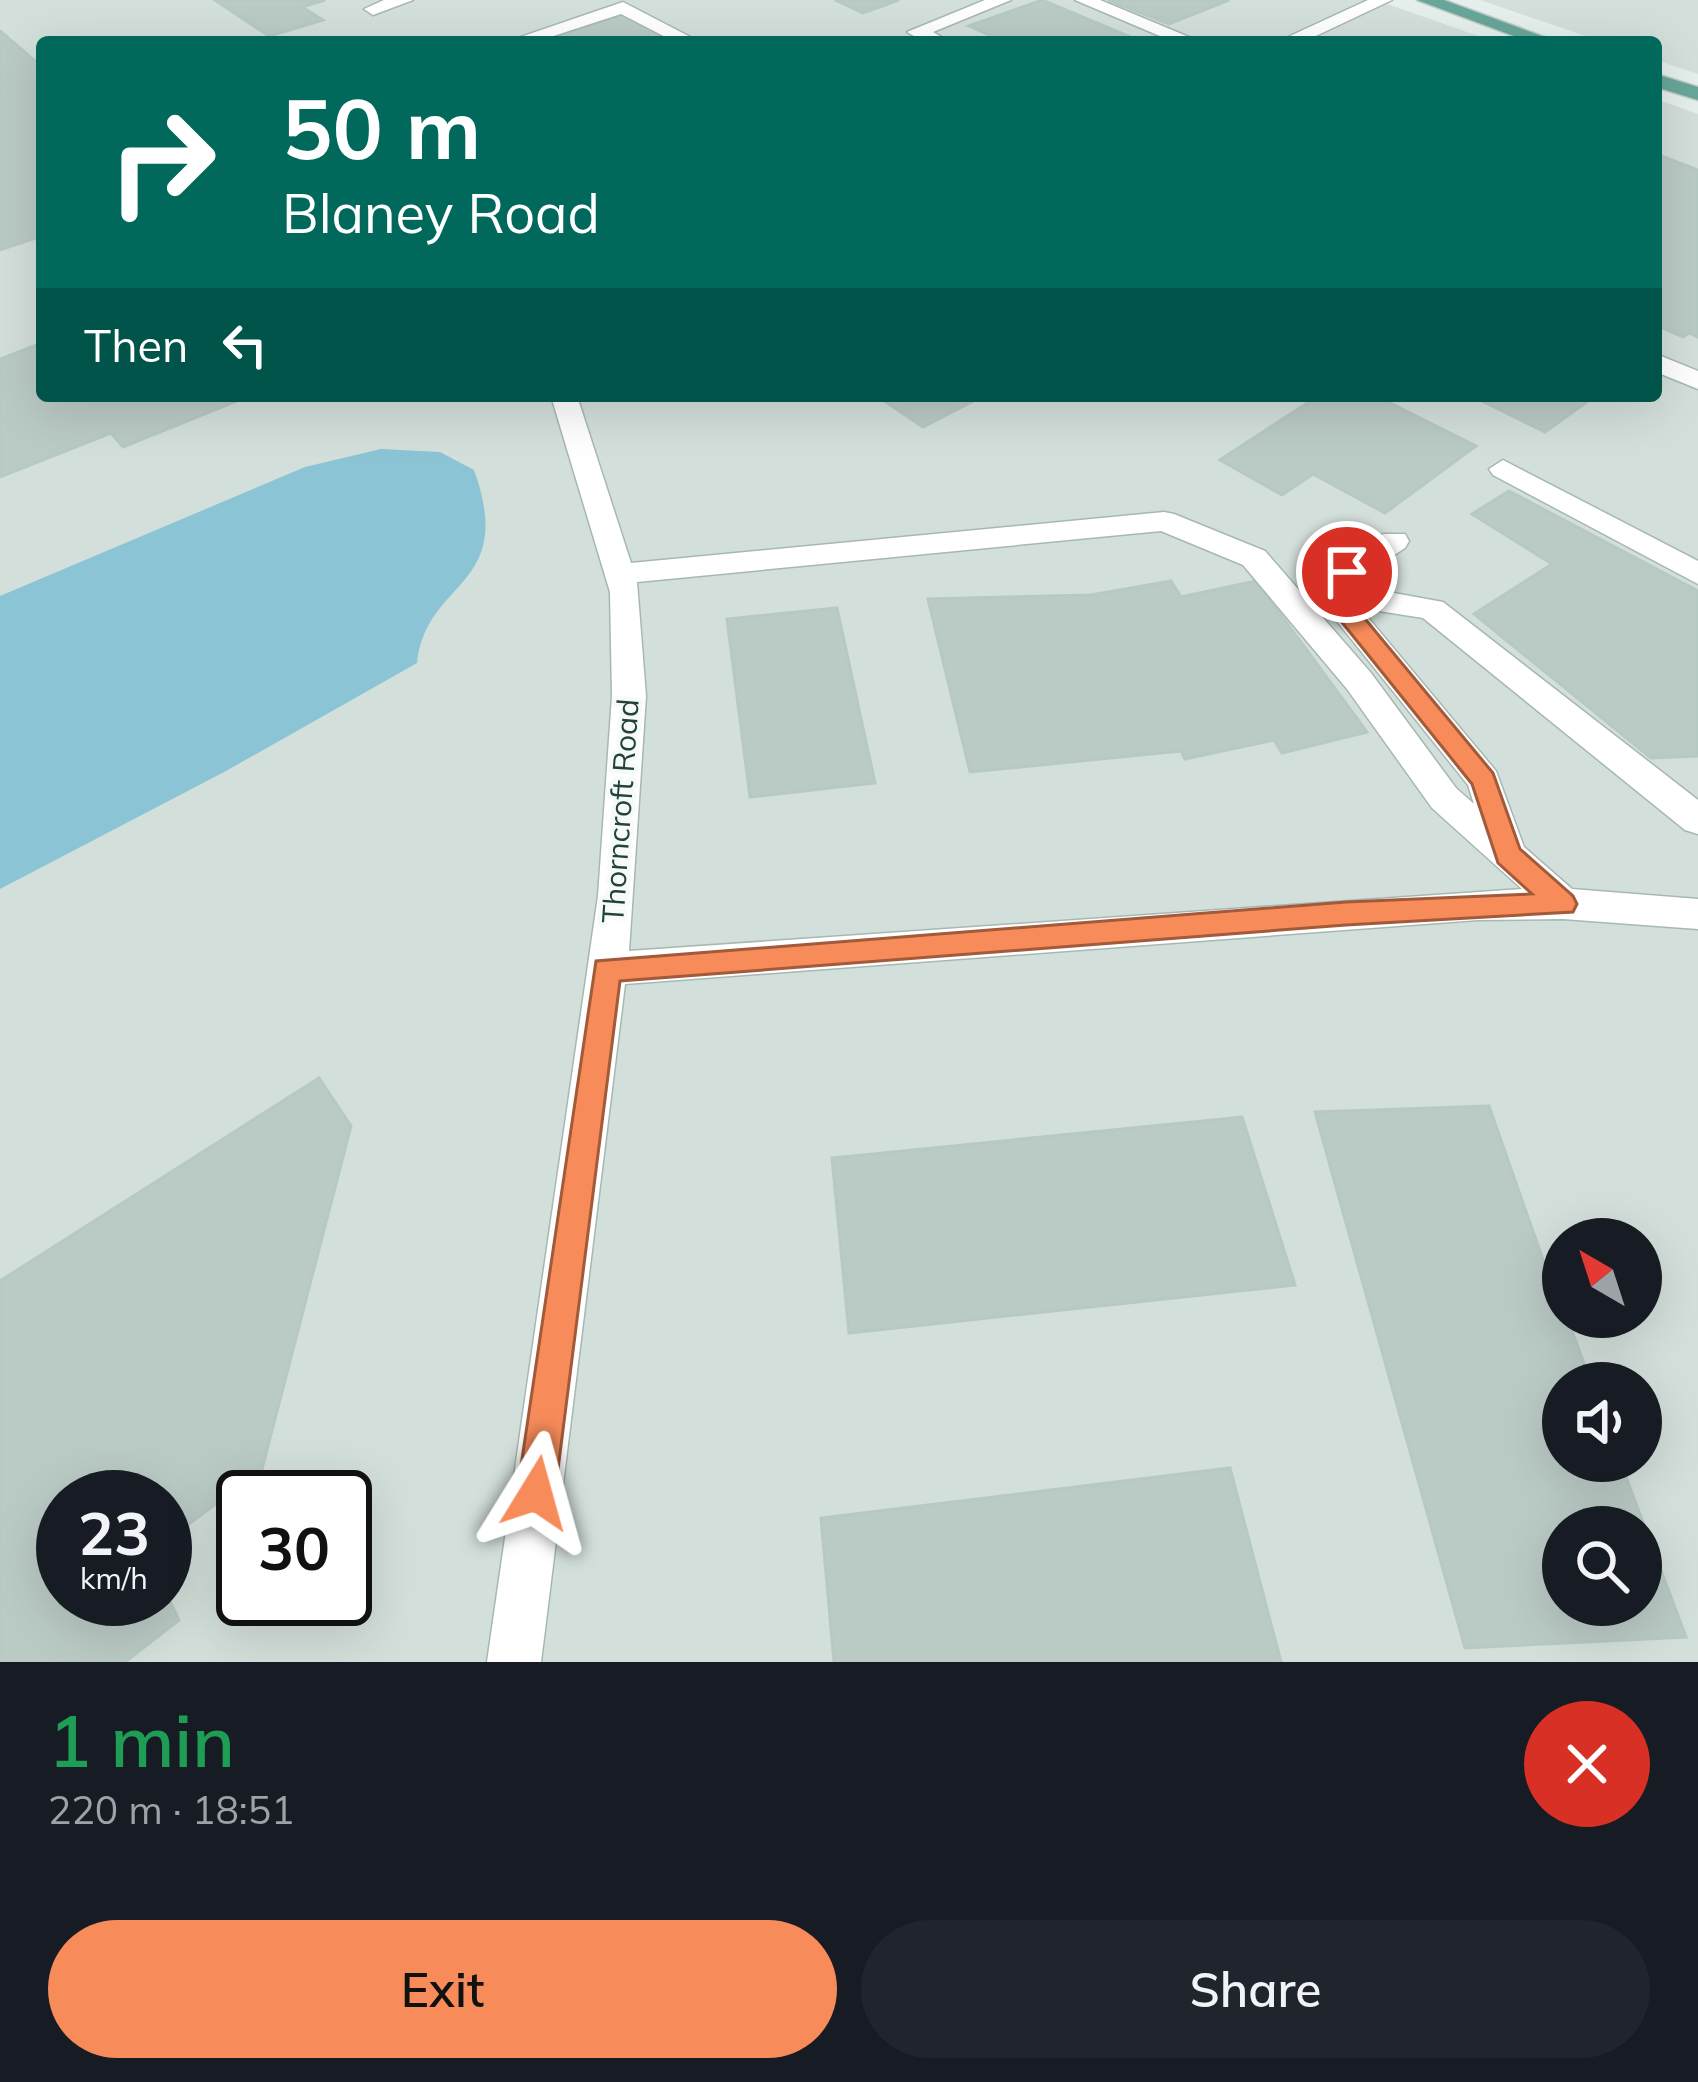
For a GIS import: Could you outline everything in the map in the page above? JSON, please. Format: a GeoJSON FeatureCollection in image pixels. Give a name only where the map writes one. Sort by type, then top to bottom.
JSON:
{"type":"FeatureCollection","features":[{"type":"Feature","properties":{"kind":"main road"},"geometry":{"type":"LineString","coordinates":[[1426,0],[1531,36]]}},
{"type":"Feature","properties":{"kind":"main road"},"geometry":{"type":"LineString","coordinates":[[1662,82],[1698,94]]}},
{"type":"Feature","properties":{"kind":"street"},"geometry":{"type":"LineString","coordinates":[[373,9],[404,0]]}},
{"type":"Feature","properties":{"kind":"street"},"geometry":{"type":"LineString","coordinates":[[905,36],[1002,0]]}},
{"type":"Feature","properties":{"kind":"street"},"geometry":{"type":"LineString","coordinates":[[1084,0],[1176,36]]}},
{"type":"Feature","properties":{"kind":"street"},"geometry":{"type":"LineString","coordinates":[[1301,36],[1383,0]]}},
{"type":"Feature","properties":{"kind":"street"},"geometry":{"type":"LineString","coordinates":[[535,36],[623,8],[678,36]]}},
{"type":"Feature","properties":{"kind":"street"},"geometry":{"type":"LineString","coordinates":[[916,32],[926,36]]}},
{"type":"Feature","properties":{"kind":"street"},"geometry":{"type":"LineString","coordinates":[[1662,365],[1698,380]]}},
{"type":"Feature","properties":{"kind":"street","name":"Thorncroft Road"},"geometry":{"type":"LineString","coordinates":[[514,1662],[617,896],[629,696],[625,592],[566,402]]}},
{"type":"Feature","properties":{"kind":"street"},"geometry":{"type":"LineString","coordinates":[[1503,469],[1698,574]]}},
{"type":"Feature","properties":{"kind":"street"},"geometry":{"type":"LineString","coordinates":[[620,574],[1164,521],[1255,558],[1359,681],[1444,798],[1563,904]]}},
{"type":"Feature","properties":{"kind":"street"},"geometry":{"type":"LineString","coordinates":[[1394,541],[1347,572],[1344,610],[1484,780],[1508,855]]}},
{"type":"Feature","properties":{"kind":"street"},"geometry":{"type":"LineString","coordinates":[[1346,595],[1432,609],[1698,820]]}},
{"type":"Feature","properties":{"kind":"street"},"geometry":{"type":"LineString","coordinates":[[607,970],[1346,913],[1563,904],[1698,914]]}},
{"type":"Feature","properties":{"kind":"shaded area"},"geometry":{"type":"Polygon","coordinates":[[[0,0],[1376,0],[1478,36],[36,36],[36,402],[1662,402],[1662,101],[1698,114],[1698,1662],[0,1662],[0,0]]]}},
{"type":"Feature","properties":{"kind":"shaded area"},"geometry":{"type":"Polygon","coordinates":[[[1480,0],[1698,0],[1698,74],[1662,62],[1662,36],[1585,36],[1480,0]]]}},
{"type":"Feature","properties":{"kind":"water"},"geometry":{"type":"Polygon","coordinates":[[[381,449],[440,452],[474,470],[484,509],[484,538],[477,561],[436,614],[417,663],[226,771],[0,889],[0,596],[305,467],[381,449]]]}},
{"type":"Feature","properties":{"kind":"building"},"geometry":{"type":"Polygon","coordinates":[[[215,0],[325,0],[302,7],[323,20],[269,36],[215,0]]]}},
{"type":"Feature","properties":{"kind":"building"},"geometry":{"type":"Polygon","coordinates":[[[835,0],[899,0],[863,13],[835,0]]]}},
{"type":"Feature","properties":{"kind":"building"},"geometry":{"type":"Polygon","coordinates":[[[1042,0],[1128,36],[992,36],[969,26],[1042,0]]]}},
{"type":"Feature","properties":{"kind":"building"},"geometry":{"type":"Polygon","coordinates":[[[1108,0],[1229,0],[1169,24],[1108,0]]]}},
{"type":"Feature","properties":{"kind":"building"},"geometry":{"type":"Polygon","coordinates":[[[625,14],[667,36],[557,36],[625,14]]]}},
{"type":"Feature","properties":{"kind":"building"},"geometry":{"type":"Polygon","coordinates":[[[0,31],[36,62],[36,238],[0,250],[0,31]]]}},
{"type":"Feature","properties":{"kind":"building"},"geometry":{"type":"Polygon","coordinates":[[[1662,156],[1698,170],[1698,337],[1689,333],[1683,337],[1662,328],[1662,156]]]}},
{"type":"Feature","properties":{"kind":"building"},"geometry":{"type":"Polygon","coordinates":[[[36,345],[36,402],[234,402],[123,447],[111,433],[0,477],[0,359],[36,345]]]}},
{"type":"Feature","properties":{"kind":"building"},"geometry":{"type":"Polygon","coordinates":[[[886,402],[971,402],[923,427],[886,402]]]}},
{"type":"Feature","properties":{"kind":"building"},"geometry":{"type":"Polygon","coordinates":[[[1309,402],[1388,402],[1476,446],[1385,513],[1313,474],[1282,495],[1220,460],[1309,402]]]}},
{"type":"Feature","properties":{"kind":"building"},"geometry":{"type":"Polygon","coordinates":[[[1484,402],[1587,402],[1545,432],[1484,402]]]}},
{"type":"Feature","properties":{"kind":"building"},"geometry":{"type":"Polygon","coordinates":[[[1509,491],[1698,591],[1698,756],[1651,758],[1474,614],[1552,564],[1472,514],[1509,491]]]}},
{"type":"Feature","properties":{"kind":"building"},"geometry":{"type":"Polygon","coordinates":[[[1171,581],[1181,597],[1256,581],[1367,732],[1282,753],[1274,740],[1185,759],[1181,751],[970,772],[928,599],[1091,595],[1171,581]]]}},
{"type":"Feature","properties":{"kind":"building"},"geometry":{"type":"Polygon","coordinates":[[[837,608],[875,783],[750,797],[727,619],[837,608]]]}},
{"type":"Feature","properties":{"kind":"building"},"geometry":{"type":"Polygon","coordinates":[[[319,1078],[351,1126],[262,1469],[216,1470],[216,1504],[192,1522],[192,1470],[36,1470],[36,1626],[171,1626],[125,1662],[0,1662],[0,1281],[319,1078]]]}},
{"type":"Feature","properties":{"kind":"building"},"geometry":{"type":"Polygon","coordinates":[[[1489,1106],[1542,1257],[1542,1338],[1575,1338],[1583,1362],[1542,1362],[1542,1482],[1628,1482],[1637,1506],[1542,1506],[1542,1626],[1662,1626],[1662,1573],[1686,1637],[1465,1648],[1315,1112],[1489,1106]]]}},
{"type":"Feature","properties":{"kind":"building"},"geometry":{"type":"Polygon","coordinates":[[[1242,1117],[1295,1285],[849,1333],[832,1158],[1242,1117]]]}},
{"type":"Feature","properties":{"kind":"building"},"geometry":{"type":"Polygon","coordinates":[[[1230,1468],[1281,1662],[834,1662],[821,1518],[1230,1468]]]}},
{"type":"Feature","properties":{"kind":"route"},"geometry":{"type":"LineString","coordinates":[[536,1493],[607,970],[1346,913],[1563,904],[1508,855],[1484,780],[1344,610],[1347,572]]}}]}
